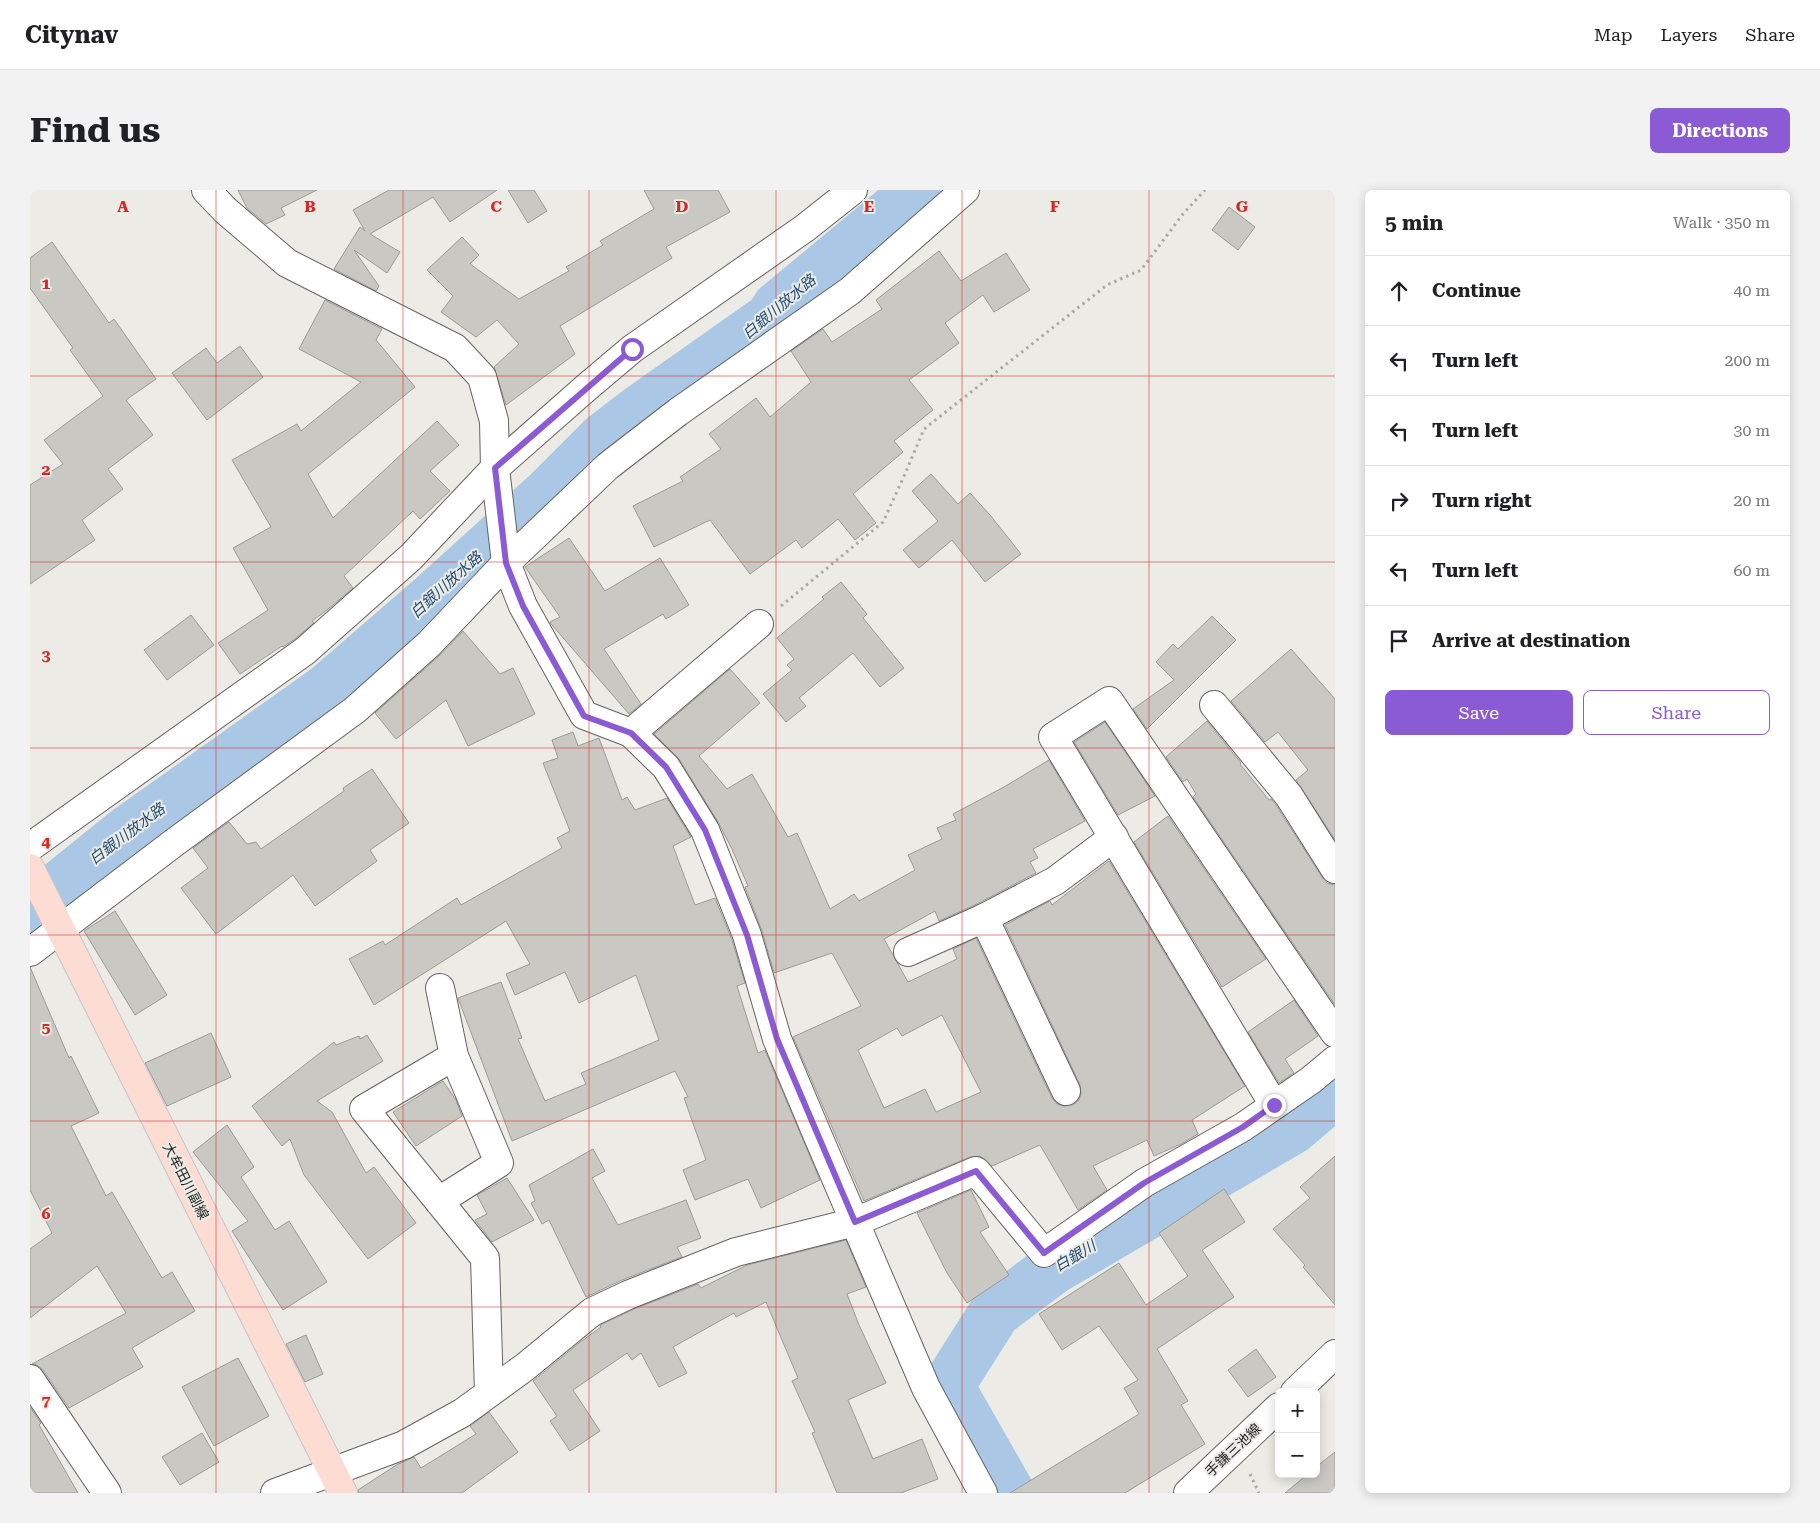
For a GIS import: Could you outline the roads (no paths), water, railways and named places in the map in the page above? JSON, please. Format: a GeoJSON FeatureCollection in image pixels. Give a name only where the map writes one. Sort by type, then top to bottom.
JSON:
{"type":"FeatureCollection","features":[{"type":"Feature","properties":{"kind":"main road","name":"大牟田川副線"},"geometry":{"type":"LineString","coordinates":[[30,868],[338,1482]]}},
{"type":"Feature","properties":{"kind":"street"},"geometry":{"type":"LineString","coordinates":[[206,190],[225,210],[287,263],[455,348],[482,377],[494,421],[495,468],[506,563],[523,606],[584,716],[631,733],[666,767],[705,830],[747,935],[777,1039],[926,1388],[983,1493]]}},
{"type":"Feature","properties":{"kind":"street"},"geometry":{"type":"LineString","coordinates":[[30,848],[305,651],[412,557],[495,468],[632,349],[805,228],[853,190]]}},
{"type":"Feature","properties":{"kind":"street"},"geometry":{"type":"LineString","coordinates":[[30,952],[59,927],[355,710],[429,644],[506,563],[608,466],[678,412],[850,291],[965,190]]}},
{"type":"Feature","properties":{"kind":"street"},"geometry":{"type":"LineString","coordinates":[[631,733],[759,624]]}},
{"type":"Feature","properties":{"kind":"street"},"geometry":{"type":"LineString","coordinates":[[1274,1105],[1053,737],[1109,701],[1335,1033]]}},
{"type":"Feature","properties":{"kind":"street"},"geometry":{"type":"LineString","coordinates":[[1214,705],[1289,796],[1335,869]]}},
{"type":"Feature","properties":{"kind":"street"},"geometry":{"type":"LineString","coordinates":[[908,952],[984,918],[1055,881],[1114,837]]}},
{"type":"Feature","properties":{"kind":"street"},"geometry":{"type":"LineString","coordinates":[[984,918],[1066,1091]]}},
{"type":"Feature","properties":{"kind":"street"},"geometry":{"type":"LineString","coordinates":[[439,1201],[499,1163],[454,1056],[440,988]]}},
{"type":"Feature","properties":{"kind":"street"},"geometry":{"type":"LineString","coordinates":[[454,1056],[364,1108],[485,1258],[489,1393]]}},
{"type":"Feature","properties":{"kind":"street"},"geometry":{"type":"LineString","coordinates":[[275,1493],[338,1482],[462,1414],[525,1367],[592,1312],[628,1295],[736,1252],[855,1222],[976,1171],[1044,1253],[1144,1183],[1243,1127],[1311,1080],[1335,1060]]}},
{"type":"Feature","properties":{"kind":"street"},"geometry":{"type":"LineString","coordinates":[[1299,1388],[1335,1354]]}},
{"type":"Feature","properties":{"kind":"street"},"geometry":{"type":"LineString","coordinates":[[30,1379],[106,1493]]}},
{"type":"Feature","properties":{"kind":"street","name":"手鎌三池線"},"geometry":{"type":"LineString","coordinates":[[1188,1493],[1275,1411]]}},
{"type":"Feature","properties":{"kind":"waterway","name":"白銀川放水路"},"geometry":{"type":"LineString","coordinates":[[30,910],[127,832],[328,689],[433,598],[549,493],[604,438],[639,411],[771,318],[778,307],[919,190]]}},
{"type":"Feature","properties":{"kind":"waterway","name":"白銀川"},"geometry":{"type":"LineString","coordinates":[[1009,1493],[948,1386],[995,1312],[1054,1268],[1293,1128],[1335,1092]]}}]}
